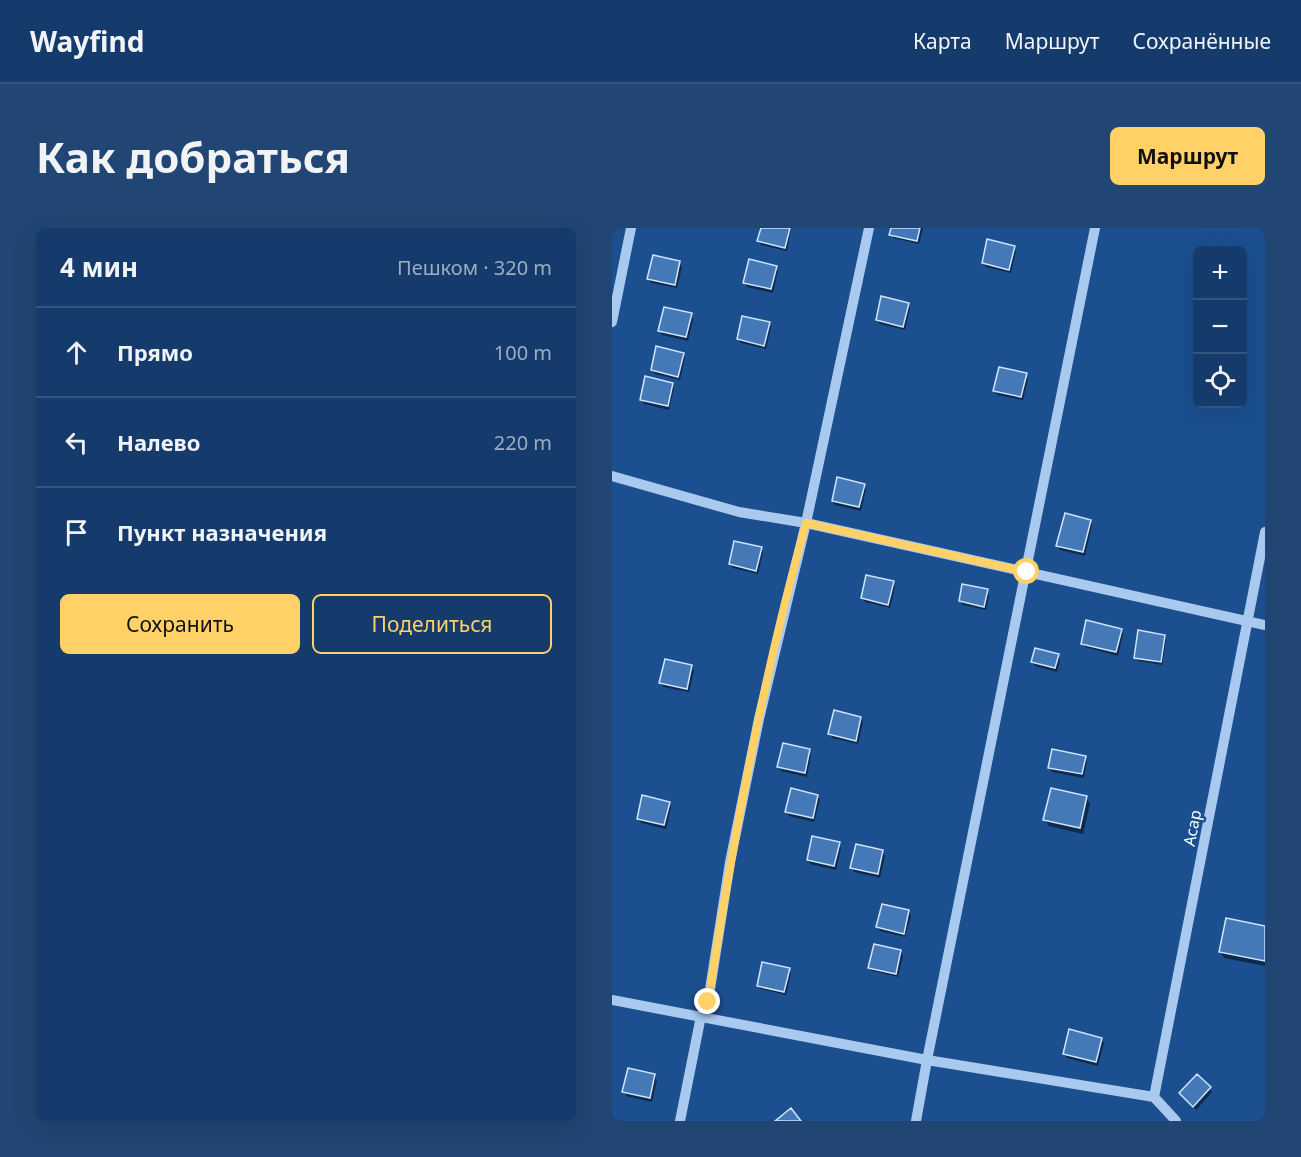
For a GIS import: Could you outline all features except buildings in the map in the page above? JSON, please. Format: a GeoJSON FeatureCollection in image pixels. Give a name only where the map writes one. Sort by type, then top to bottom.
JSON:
{"type":"FeatureCollection","features":[{"type":"Feature","properties":{"kind":"street"},"geometry":{"type":"LineString","coordinates":[[612,322],[631,228]]}},
{"type":"Feature","properties":{"kind":"street"},"geometry":{"type":"LineString","coordinates":[[680,1121],[701,1016],[708,1002],[730,862],[759,719],[806,523],[869,228]]}},
{"type":"Feature","properties":{"kind":"street"},"geometry":{"type":"LineString","coordinates":[[916,1121],[1095,228]]}},
{"type":"Feature","properties":{"kind":"street"},"geometry":{"type":"LineString","coordinates":[[612,476],[739,512],[806,523],[1265,625]]}},
{"type":"Feature","properties":{"kind":"street","name":"Асар"},"geometry":{"type":"LineString","coordinates":[[1154,1096],[1265,532]]}},
{"type":"Feature","properties":{"kind":"street"},"geometry":{"type":"LineString","coordinates":[[612,1000],[927,1060],[1154,1096],[1176,1121]]}},
{"type":"Feature","properties":{"kind":"route"},"geometry":{"type":"LineString","coordinates":[[708,1002],[730,862],[759,719],[806,523],[1027,572]]}}]}
